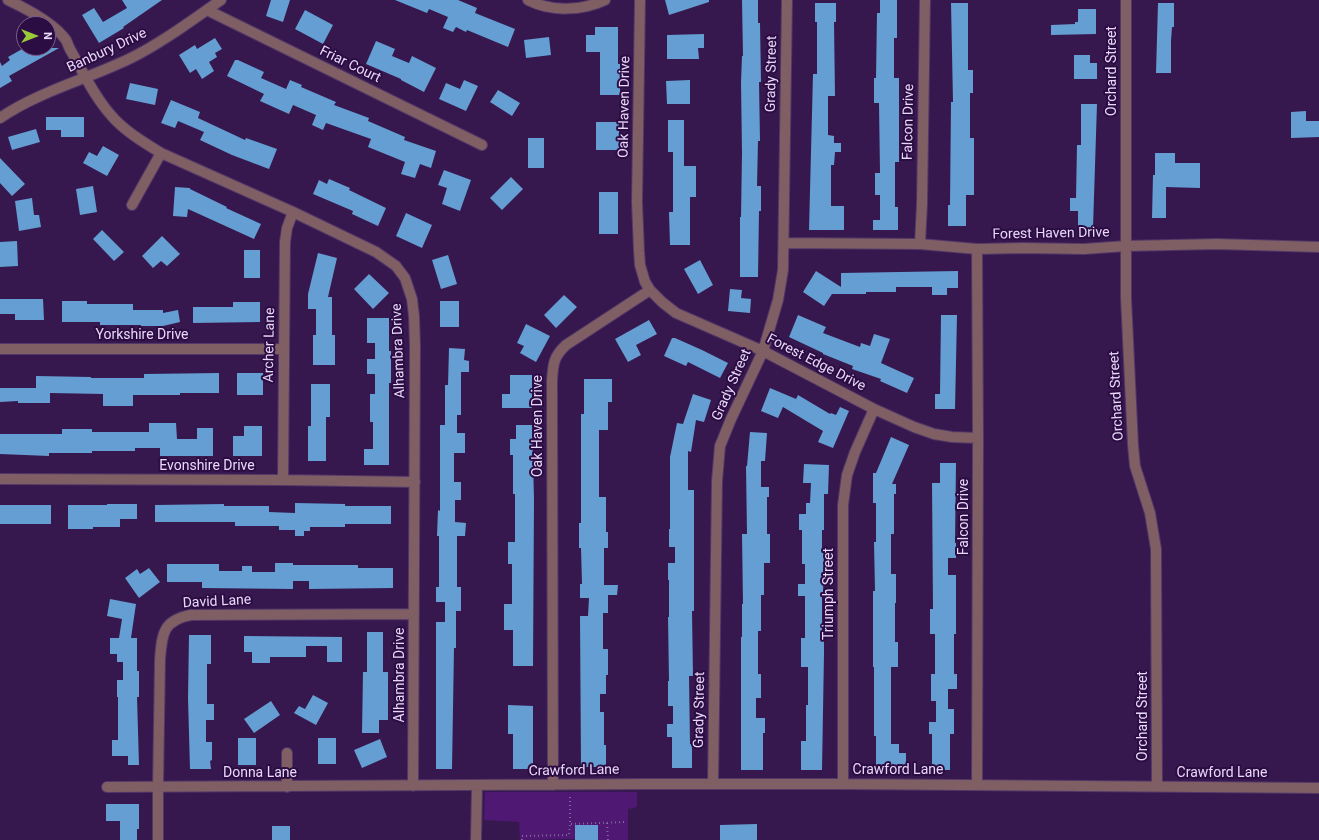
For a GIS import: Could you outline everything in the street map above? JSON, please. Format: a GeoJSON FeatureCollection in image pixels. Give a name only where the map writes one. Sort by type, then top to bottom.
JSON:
{"type":"FeatureCollection","features":[{"type":"Feature","properties":{"kind":"street","name":"Alhambra Drive"},"geometry":{"type":"LineString","coordinates":[[8,0],[37,16],[57,30],[66,40],[102,104],[120,124],[138,138],[161,153],[293,212],[376,252],[396,266],[405,278],[412,299],[416,346],[413,786]]}},
{"type":"Feature","properties":{"kind":"street","name":"Banbury Drive"},"geometry":{"type":"LineString","coordinates":[[0,118],[40,96],[86,78],[130,58],[150,47],[221,0]]}},
{"type":"Feature","properties":{"kind":"street"},"geometry":{"type":"LineString","coordinates":[[528,0],[548,7],[577,8],[605,0]]}},
{"type":"Feature","properties":{"kind":"street","name":"Oak Haven Drive"},"geometry":{"type":"LineString","coordinates":[[553,785],[553,366],[558,353],[566,345],[650,290],[645,282],[639,251],[637,202],[640,0]]}},
{"type":"Feature","properties":{"kind":"street","name":"Grady Street"},"geometry":{"type":"LineString","coordinates":[[713,784],[717,482],[720,446],[762,351],[778,300],[783,270],[787,0]]}},
{"type":"Feature","properties":{"kind":"street","name":"Falcon Drive"},"geometry":{"type":"LineString","coordinates":[[920,244],[925,0]]}},
{"type":"Feature","properties":{"kind":"street","name":"Orchard Street"},"geometry":{"type":"LineString","coordinates":[[1126,0],[1126,298],[1129,376],[1135,466],[1150,513],[1156,549],[1157,787]]}},
{"type":"Feature","properties":{"kind":"street","name":"Friar Court"},"geometry":{"type":"LineString","coordinates":[[206,10],[482,145]]}},
{"type":"Feature","properties":{"kind":"street"},"geometry":{"type":"LineString","coordinates":[[132,205],[161,153]]}},
{"type":"Feature","properties":{"kind":"street","name":"Archer Lane"},"geometry":{"type":"LineString","coordinates":[[283,480],[285,242],[287,228],[293,212]]}},
{"type":"Feature","properties":{"kind":"street","name":"Forest Haven Drive"},"geometry":{"type":"LineString","coordinates":[[784,243],[920,244],[977,250],[1023,248],[1084,249],[1126,246],[1217,244],[1319,247]]}},
{"type":"Feature","properties":{"kind":"street","name":"Falcon Drive"},"geometry":{"type":"LineString","coordinates":[[977,250],[977,785]]}},
{"type":"Feature","properties":{"kind":"street","name":"Forest Edge Drive"},"geometry":{"type":"LineString","coordinates":[[650,290],[676,313],[762,351],[874,409],[914,427],[934,434],[952,437],[978,438]]}},
{"type":"Feature","properties":{"kind":"street","name":"Yorkshire Drive"},"geometry":{"type":"LineString","coordinates":[[0,349],[284,349]]}},
{"type":"Feature","properties":{"kind":"street","name":"Triumph Street"},"geometry":{"type":"LineString","coordinates":[[843,784],[843,505],[847,475],[854,452],[874,409]]}},
{"type":"Feature","properties":{"kind":"street","name":"Evonshire Drive"},"geometry":{"type":"LineString","coordinates":[[0,479],[415,482]]}},
{"type":"Feature","properties":{"kind":"street","name":"David Lane"},"geometry":{"type":"LineString","coordinates":[[158,840],[161,643],[164,632],[170,623],[177,618],[191,615],[414,614]]}},
{"type":"Feature","properties":{"kind":"street"},"geometry":{"type":"LineString","coordinates":[[287,753],[287,787]]}},
{"type":"Feature","properties":{"kind":"street","name":"Crawford Lane"},"geometry":{"type":"LineString","coordinates":[[477,786],[843,784],[1319,788]]}},
{"type":"Feature","properties":{"kind":"street"},"geometry":{"type":"LineString","coordinates":[[413,786],[477,786],[476,840]]}},
{"type":"Feature","properties":{"kind":"street","name":"Donna Lane"},"geometry":{"type":"LineString","coordinates":[[107,787],[413,786]]}},
{"type":"Feature","properties":{"kind":"path"},"geometry":{"type":"LineString","coordinates":[[522,840],[522,836],[569,835],[570,797]]}},
{"type":"Feature","properties":{"kind":"path"},"geometry":{"type":"LineString","coordinates":[[570,824],[626,822]]}},
{"type":"Feature","properties":{"kind":"path"},"geometry":{"type":"LineString","coordinates":[[607,823],[608,840]]}},
{"type":"Feature","properties":{"kind":"shaded area"},"geometry":{"type":"Polygon","coordinates":[[[485,792],[637,792],[637,807],[628,809],[628,840],[598,840],[598,825],[575,825],[575,839],[520,840],[519,822],[484,820],[485,792]]]}},
{"type":"Feature","properties":{"kind":"building"},"geometry":{"type":"Polygon","coordinates":[[[122,0],[162,0],[123,27],[124,28],[99,43],[82,15],[94,8],[103,22],[127,8],[122,0]]]}},
{"type":"Feature","properties":{"kind":"building"},"geometry":{"type":"Polygon","coordinates":[[[271,0],[290,0],[283,22],[266,16],[271,0]]]}},
{"type":"Feature","properties":{"kind":"building"},"geometry":{"type":"Polygon","coordinates":[[[395,0],[458,0],[477,8],[475,13],[515,29],[508,47],[467,30],[466,32],[456,27],[453,32],[443,28],[448,17],[429,9],[427,13],[395,0]]]}},
{"type":"Feature","properties":{"kind":"building"},"geometry":{"type":"Polygon","coordinates":[[[665,0],[709,0],[709,2],[669,15],[665,0]]]}},
{"type":"Feature","properties":{"kind":"building"},"geometry":{"type":"Polygon","coordinates":[[[742,0],[758,0],[758,23],[760,23],[760,141],[758,141],[757,186],[761,186],[761,211],[759,211],[758,277],[740,277],[742,153],[741,82],[743,56],[742,0]]]}},
{"type":"Feature","properties":{"kind":"building"},"geometry":{"type":"Polygon","coordinates":[[[880,0],[897,0],[897,38],[894,38],[894,78],[899,78],[899,162],[895,162],[895,207],[898,207],[898,230],[873,230],[873,220],[880,220],[880,195],[875,195],[875,173],[880,173],[879,103],[874,103],[874,78],[876,78],[877,13],[880,13],[880,0]]]}},
{"type":"Feature","properties":{"kind":"building"},"geometry":{"type":"Polygon","coordinates":[[[815,3],[836,3],[836,22],[834,22],[835,96],[828,96],[828,135],[834,136],[834,143],[841,143],[841,152],[835,152],[834,165],[831,165],[831,206],[844,206],[844,230],[809,230],[813,74],[817,74],[817,22],[815,22],[815,3]]]}},
{"type":"Feature","properties":{"kind":"building"},"geometry":{"type":"Polygon","coordinates":[[[951,3],[968,3],[968,70],[973,70],[973,93],[970,93],[970,138],[974,138],[974,195],[966,195],[966,226],[948,226],[948,205],[950,205],[951,102],[953,102],[951,3]]]}},
{"type":"Feature","properties":{"kind":"building"},"geometry":{"type":"Polygon","coordinates":[[[1158,3],[1174,3],[1174,27],[1172,27],[1171,41],[1171,73],[1156,73],[1158,3]]]}},
{"type":"Feature","properties":{"kind":"building"},"geometry":{"type":"Polygon","coordinates":[[[1078,9],[1096,9],[1096,34],[1051,35],[1051,25],[1075,24],[1075,22],[1078,22],[1078,9]]]}},
{"type":"Feature","properties":{"kind":"building"},"geometry":{"type":"Polygon","coordinates":[[[305,10],[333,25],[323,44],[295,29],[305,10]]]}},
{"type":"Feature","properties":{"kind":"building"},"geometry":{"type":"Polygon","coordinates":[[[595,27],[618,27],[620,95],[600,95],[600,52],[586,52],[586,35],[595,35],[595,27]]]}},
{"type":"Feature","properties":{"kind":"building"},"geometry":{"type":"Polygon","coordinates":[[[704,34],[704,48],[698,48],[699,59],[667,59],[667,35],[704,34]]]}},
{"type":"Feature","properties":{"kind":"building"},"geometry":{"type":"Polygon","coordinates":[[[549,37],[551,55],[526,58],[524,40],[549,37]]]}},
{"type":"Feature","properties":{"kind":"building"},"geometry":{"type":"Polygon","coordinates":[[[215,38],[222,49],[215,53],[217,57],[209,62],[214,71],[202,79],[196,69],[190,73],[179,55],[195,45],[197,49],[215,38]]]}},
{"type":"Feature","properties":{"kind":"building"},"geometry":{"type":"Polygon","coordinates":[[[376,41],[395,49],[392,56],[409,63],[412,56],[436,68],[424,92],[401,79],[366,64],[376,41]]]}},
{"type":"Feature","properties":{"kind":"building"},"geometry":{"type":"Polygon","coordinates":[[[16,52],[16,56],[45,56],[9,76],[12,81],[0,88],[0,62],[2,66],[10,60],[8,57],[16,52]]]}},
{"type":"Feature","properties":{"kind":"building"},"geometry":{"type":"Polygon","coordinates":[[[1074,55],[1090,55],[1090,63],[1097,63],[1097,79],[1074,79],[1074,55]]]}},
{"type":"Feature","properties":{"kind":"building"},"geometry":{"type":"Polygon","coordinates":[[[235,60],[264,72],[261,78],[286,89],[290,80],[302,85],[301,87],[336,102],[334,105],[369,118],[368,121],[405,137],[404,140],[436,151],[431,168],[420,164],[415,178],[401,174],[405,162],[368,147],[371,139],[326,123],[323,130],[312,125],[316,115],[293,105],[289,114],[260,101],[264,94],[227,76],[235,60]]]}},
{"type":"Feature","properties":{"kind":"building"},"geometry":{"type":"Polygon","coordinates":[[[464,80],[478,86],[466,111],[439,99],[446,83],[460,89],[464,80]]]}},
{"type":"Feature","properties":{"kind":"building"},"geometry":{"type":"Polygon","coordinates":[[[690,80],[690,104],[667,104],[666,81],[690,80]]]}},
{"type":"Feature","properties":{"kind":"building"},"geometry":{"type":"Polygon","coordinates":[[[130,83],[158,89],[155,105],[126,99],[130,83]]]}},
{"type":"Feature","properties":{"kind":"building"},"geometry":{"type":"Polygon","coordinates":[[[498,90],[520,103],[512,116],[490,102],[498,90]]]}},
{"type":"Feature","properties":{"kind":"building"},"geometry":{"type":"Polygon","coordinates":[[[171,100],[200,112],[198,118],[245,140],[246,138],[277,149],[269,169],[232,155],[200,140],[204,132],[178,121],[175,128],[161,123],[171,100]]]}},
{"type":"Feature","properties":{"kind":"building"},"geometry":{"type":"Polygon","coordinates":[[[1081,104],[1097,104],[1093,228],[1078,228],[1078,211],[1070,211],[1070,198],[1076,198],[1077,145],[1081,145],[1081,104]]]}},
{"type":"Feature","properties":{"kind":"building"},"geometry":{"type":"Polygon","coordinates":[[[1306,111],[1306,121],[1319,121],[1319,137],[1291,138],[1291,112],[1306,111]]]}},
{"type":"Feature","properties":{"kind":"building"},"geometry":{"type":"Polygon","coordinates":[[[46,117],[84,117],[84,137],[61,137],[61,130],[46,130],[46,117]]]}},
{"type":"Feature","properties":{"kind":"building"},"geometry":{"type":"Polygon","coordinates":[[[668,120],[684,120],[684,166],[696,166],[696,197],[690,197],[690,245],[670,245],[669,212],[673,212],[673,152],[668,152],[668,120]]]}},
{"type":"Feature","properties":{"kind":"building"},"geometry":{"type":"Polygon","coordinates":[[[596,122],[619,122],[619,150],[596,150],[596,122]]]}},
{"type":"Feature","properties":{"kind":"building"},"geometry":{"type":"Polygon","coordinates":[[[36,129],[40,142],[12,150],[8,137],[36,129]]]}},
{"type":"Feature","properties":{"kind":"building"},"geometry":{"type":"Polygon","coordinates":[[[528,138],[544,138],[544,168],[528,168],[528,138]]]}},
{"type":"Feature","properties":{"kind":"building"},"geometry":{"type":"Polygon","coordinates":[[[103,146],[119,155],[107,176],[83,163],[89,152],[97,156],[103,146]]]}},
{"type":"Feature","properties":{"kind":"building"},"geometry":{"type":"Polygon","coordinates":[[[1155,153],[1175,153],[1175,163],[1200,163],[1200,188],[1166,187],[1166,218],[1152,218],[1155,153]]]}},
{"type":"Feature","properties":{"kind":"building"},"geometry":{"type":"Polygon","coordinates":[[[0,158],[25,184],[12,196],[0,183],[0,158]]]}},
{"type":"Feature","properties":{"kind":"building"},"geometry":{"type":"Polygon","coordinates":[[[444,170],[471,180],[460,211],[442,204],[447,188],[438,185],[444,170]]]}},
{"type":"Feature","properties":{"kind":"building"},"geometry":{"type":"Polygon","coordinates":[[[511,177],[523,189],[502,210],[490,198],[511,177]]]}},
{"type":"Feature","properties":{"kind":"building"},"geometry":{"type":"Polygon","coordinates":[[[329,179],[350,188],[349,190],[386,208],[378,226],[352,214],[353,211],[313,194],[319,180],[327,184],[329,179]]]}},
{"type":"Feature","properties":{"kind":"building"},"geometry":{"type":"Polygon","coordinates":[[[93,186],[97,212],[80,215],[76,189],[93,186]]]}},
{"type":"Feature","properties":{"kind":"building"},"geometry":{"type":"Polygon","coordinates":[[[175,187],[190,188],[227,207],[226,208],[261,224],[254,239],[188,209],[187,217],[173,216],[175,187]]]}},
{"type":"Feature","properties":{"kind":"building"},"geometry":{"type":"Polygon","coordinates":[[[599,192],[618,192],[618,234],[599,234],[599,192]]]}},
{"type":"Feature","properties":{"kind":"building"},"geometry":{"type":"Polygon","coordinates":[[[32,198],[34,215],[39,215],[41,227],[19,231],[15,201],[32,198]]]}},
{"type":"Feature","properties":{"kind":"building"},"geometry":{"type":"Polygon","coordinates":[[[406,213],[432,225],[422,248],[396,236],[406,213]]]}},
{"type":"Feature","properties":{"kind":"building"},"geometry":{"type":"Polygon","coordinates":[[[102,230],[124,252],[114,261],[93,239],[102,230]]]}},
{"type":"Feature","properties":{"kind":"building"},"geometry":{"type":"Polygon","coordinates":[[[162,236],[180,254],[167,266],[161,261],[153,268],[142,256],[162,236]]]}},
{"type":"Feature","properties":{"kind":"building"},"geometry":{"type":"Polygon","coordinates":[[[17,241],[18,266],[0,267],[0,242],[17,241]]]}},
{"type":"Feature","properties":{"kind":"building"},"geometry":{"type":"Polygon","coordinates":[[[244,250],[260,250],[260,278],[244,278],[244,250]]]}},
{"type":"Feature","properties":{"kind":"building"},"geometry":{"type":"Polygon","coordinates":[[[318,253],[337,258],[328,297],[332,297],[332,335],[335,335],[335,365],[313,365],[313,335],[316,335],[316,309],[308,309],[308,294],[318,253]]]}},
{"type":"Feature","properties":{"kind":"building"},"geometry":{"type":"Polygon","coordinates":[[[448,255],[457,284],[441,289],[432,260],[448,255]]]}},
{"type":"Feature","properties":{"kind":"building"},"geometry":{"type":"Polygon","coordinates":[[[700,260],[713,285],[698,294],[684,269],[700,260]]]}},
{"type":"Feature","properties":{"kind":"building"},"geometry":{"type":"Polygon","coordinates":[[[816,271],[841,287],[841,273],[958,271],[958,288],[947,288],[947,295],[932,295],[932,287],[896,287],[896,292],[832,294],[824,306],[803,292],[816,271]]]}},
{"type":"Feature","properties":{"kind":"building"},"geometry":{"type":"Polygon","coordinates":[[[369,274],[389,293],[373,309],[354,289],[369,274]]]}},
{"type":"Feature","properties":{"kind":"building"},"geometry":{"type":"Polygon","coordinates":[[[730,289],[742,290],[741,298],[751,299],[750,313],[728,311],[730,289]]]}},
{"type":"Feature","properties":{"kind":"building"},"geometry":{"type":"Polygon","coordinates":[[[564,295],[577,307],[556,328],[544,315],[564,295]]]}},
{"type":"Feature","properties":{"kind":"building"},"geometry":{"type":"Polygon","coordinates":[[[0,299],[43,299],[44,320],[15,320],[15,314],[0,314],[0,299]]]}},
{"type":"Feature","properties":{"kind":"building"},"geometry":{"type":"Polygon","coordinates":[[[62,301],[87,301],[87,304],[133,304],[133,310],[163,310],[163,313],[178,310],[180,322],[163,326],[141,326],[100,325],[100,322],[62,322],[62,301]]]}},
{"type":"Feature","properties":{"kind":"building"},"geometry":{"type":"Polygon","coordinates":[[[440,301],[459,301],[459,327],[440,327],[440,301]]]}},
{"type":"Feature","properties":{"kind":"building"},"geometry":{"type":"Polygon","coordinates":[[[233,302],[260,302],[260,322],[193,323],[193,307],[233,307],[233,302]]]}},
{"type":"Feature","properties":{"kind":"building"},"geometry":{"type":"Polygon","coordinates":[[[798,315],[826,327],[823,333],[860,347],[861,343],[870,346],[874,334],[890,339],[881,363],[914,378],[907,393],[880,381],[881,379],[852,369],[853,366],[823,354],[789,337],[798,315]]]}},
{"type":"Feature","properties":{"kind":"building"},"geometry":{"type":"Polygon","coordinates":[[[941,315],[957,315],[955,409],[935,409],[935,394],[940,394],[941,315]]]}},
{"type":"Feature","properties":{"kind":"building"},"geometry":{"type":"Polygon","coordinates":[[[367,318],[389,318],[391,383],[389,383],[389,465],[364,465],[364,449],[373,449],[373,422],[370,422],[370,394],[375,394],[375,374],[367,374],[367,359],[375,359],[375,343],[367,343],[367,318]]]}},
{"type":"Feature","properties":{"kind":"building"},"geometry":{"type":"Polygon","coordinates":[[[649,320],[657,334],[636,345],[641,355],[628,362],[615,339],[649,320]]]}},
{"type":"Feature","properties":{"kind":"building"},"geometry":{"type":"Polygon","coordinates":[[[526,324],[550,336],[536,362],[520,353],[524,346],[517,343],[526,324]]]}},
{"type":"Feature","properties":{"kind":"building"},"geometry":{"type":"Polygon","coordinates":[[[672,338],[702,350],[728,363],[720,378],[688,362],[686,366],[664,356],[672,338]]]}},
{"type":"Feature","properties":{"kind":"building"},"geometry":{"type":"Polygon","coordinates":[[[449,348],[465,349],[464,360],[469,361],[469,372],[461,372],[461,415],[457,415],[457,433],[465,433],[465,453],[454,453],[454,482],[461,482],[461,500],[455,500],[455,522],[466,523],[465,536],[457,536],[457,587],[461,587],[461,611],[456,611],[452,769],[436,769],[436,622],[445,622],[445,602],[436,602],[436,587],[439,587],[439,536],[437,536],[438,510],[440,511],[440,425],[445,425],[445,385],[448,385],[449,348]]]}},
{"type":"Feature","properties":{"kind":"building"},"geometry":{"type":"Polygon","coordinates":[[[219,373],[219,393],[133,395],[133,406],[103,406],[103,394],[50,393],[50,403],[18,403],[18,401],[0,402],[0,388],[36,388],[36,376],[144,378],[144,374],[219,373]]]}},
{"type":"Feature","properties":{"kind":"building"},"geometry":{"type":"Polygon","coordinates":[[[237,373],[263,373],[263,395],[237,395],[237,373]]]}},
{"type":"Feature","properties":{"kind":"building"},"geometry":{"type":"Polygon","coordinates":[[[510,375],[532,375],[532,408],[502,408],[502,394],[510,394],[510,375]]]}},
{"type":"Feature","properties":{"kind":"building"},"geometry":{"type":"Polygon","coordinates":[[[584,379],[612,379],[612,402],[608,402],[608,430],[599,430],[599,497],[606,497],[606,532],[608,532],[608,548],[604,548],[604,585],[618,585],[617,595],[608,595],[608,613],[603,613],[603,649],[608,649],[608,675],[606,675],[606,694],[600,694],[600,712],[604,712],[606,767],[581,767],[580,616],[588,616],[589,598],[580,598],[580,584],[582,584],[581,548],[579,548],[579,523],[581,523],[581,414],[584,414],[584,379]]]}},
{"type":"Feature","properties":{"kind":"building"},"geometry":{"type":"Polygon","coordinates":[[[311,384],[330,384],[330,417],[326,417],[326,461],[308,461],[308,426],[311,426],[311,384]]]}},
{"type":"Feature","properties":{"kind":"building"},"geometry":{"type":"Polygon","coordinates":[[[770,388],[796,399],[798,395],[830,414],[836,415],[840,407],[849,411],[833,448],[818,442],[823,431],[783,407],[778,418],[761,411],[770,388]]]}},
{"type":"Feature","properties":{"kind":"building"},"geometry":{"type":"Polygon","coordinates":[[[693,394],[711,400],[704,422],[696,420],[691,452],[688,451],[688,490],[694,490],[694,611],[692,611],[693,676],[689,676],[690,744],[692,744],[692,768],[672,768],[672,737],[667,737],[667,724],[673,724],[673,706],[668,706],[668,563],[675,563],[675,547],[669,547],[670,457],[677,423],[683,424],[693,394]]]}},
{"type":"Feature","properties":{"kind":"building"},"geometry":{"type":"Polygon","coordinates":[[[149,423],[176,423],[177,439],[197,439],[197,428],[213,428],[213,456],[160,456],[160,448],[135,448],[135,451],[92,451],[92,453],[49,453],[49,456],[0,454],[0,434],[62,434],[62,429],[92,429],[92,432],[149,432],[149,423]]]}},
{"type":"Feature","properties":{"kind":"building"},"geometry":{"type":"Polygon","coordinates":[[[516,425],[532,425],[534,499],[533,666],[513,666],[513,630],[504,630],[504,604],[512,604],[512,564],[508,564],[508,542],[515,542],[515,494],[513,494],[513,455],[510,455],[510,439],[516,439],[516,425]]]}},
{"type":"Feature","properties":{"kind":"building"},"geometry":{"type":"Polygon","coordinates":[[[244,426],[262,426],[262,456],[233,456],[233,436],[244,436],[244,426]]]}},
{"type":"Feature","properties":{"kind":"building"},"geometry":{"type":"Polygon","coordinates":[[[750,432],[767,433],[765,461],[761,461],[761,487],[769,487],[769,497],[767,497],[767,534],[770,534],[770,563],[764,563],[764,595],[761,595],[761,631],[758,631],[758,674],[761,674],[761,698],[756,698],[756,718],[765,718],[765,733],[763,733],[763,770],[741,770],[741,637],[743,604],[742,534],[747,534],[746,466],[750,432]]]}},
{"type":"Feature","properties":{"kind":"building"},"geometry":{"type":"Polygon","coordinates":[[[891,437],[909,445],[892,484],[896,484],[896,494],[894,494],[894,534],[891,534],[891,574],[896,574],[895,642],[898,642],[898,667],[891,667],[891,744],[899,744],[899,753],[906,753],[906,772],[876,772],[876,736],[874,736],[873,591],[875,591],[874,542],[876,542],[876,503],[873,503],[873,473],[876,473],[891,437]]]}},
{"type":"Feature","properties":{"kind":"building"},"geometry":{"type":"Polygon","coordinates":[[[940,463],[956,463],[956,558],[948,558],[948,575],[956,575],[954,674],[957,674],[957,689],[948,689],[948,709],[954,709],[954,734],[950,734],[950,770],[932,770],[932,734],[929,734],[929,722],[936,722],[936,701],[931,701],[931,674],[935,674],[935,634],[930,634],[930,609],[933,609],[932,483],[940,483],[940,463]]]}},
{"type":"Feature","properties":{"kind":"building"},"geometry":{"type":"Polygon","coordinates":[[[804,464],[829,465],[828,494],[824,494],[824,530],[822,530],[822,553],[824,553],[822,638],[824,638],[824,653],[822,770],[801,770],[801,741],[806,741],[808,667],[801,667],[801,638],[805,638],[805,596],[798,596],[798,584],[805,584],[805,564],[802,564],[802,530],[799,530],[799,514],[806,514],[806,503],[810,503],[811,483],[803,483],[804,464]]]}},
{"type":"Feature","properties":{"kind":"building"},"geometry":{"type":"Polygon","coordinates":[[[295,503],[345,504],[345,506],[391,506],[391,524],[345,524],[345,527],[310,527],[310,531],[304,531],[304,536],[295,536],[295,530],[279,530],[279,526],[235,526],[235,522],[155,522],[155,505],[224,504],[224,506],[269,506],[269,512],[295,513],[295,503]]]}},
{"type":"Feature","properties":{"kind":"building"},"geometry":{"type":"Polygon","coordinates":[[[137,504],[137,519],[120,519],[120,527],[68,529],[68,505],[137,504]]]}},
{"type":"Feature","properties":{"kind":"building"},"geometry":{"type":"Polygon","coordinates":[[[0,505],[51,505],[51,524],[0,524],[0,505]]]}},
{"type":"Feature","properties":{"kind":"building"},"geometry":{"type":"Polygon","coordinates":[[[275,563],[293,563],[293,565],[358,565],[358,568],[393,568],[393,588],[309,589],[309,581],[293,581],[293,589],[202,588],[202,582],[167,582],[167,564],[219,564],[219,571],[242,571],[242,566],[252,566],[252,572],[275,572],[275,563]]]}},
{"type":"Feature","properties":{"kind":"building"},"geometry":{"type":"Polygon","coordinates":[[[149,568],[160,582],[139,598],[125,578],[137,569],[140,574],[149,568]]]}},
{"type":"Feature","properties":{"kind":"building"},"geometry":{"type":"Polygon","coordinates":[[[110,599],[136,604],[131,638],[137,638],[137,671],[139,671],[139,697],[137,697],[139,765],[128,765],[128,756],[112,756],[112,740],[118,740],[117,680],[123,680],[123,662],[117,662],[117,654],[110,654],[110,638],[119,638],[122,619],[107,616],[110,599]]]}},
{"type":"Feature","properties":{"kind":"building"},"geometry":{"type":"Polygon","coordinates":[[[367,632],[383,632],[383,672],[388,672],[388,720],[379,720],[379,733],[362,733],[363,672],[367,672],[367,632]]]}},
{"type":"Feature","properties":{"kind":"building"},"geometry":{"type":"Polygon","coordinates":[[[189,635],[211,635],[211,664],[207,664],[207,704],[214,704],[214,720],[206,720],[206,742],[212,742],[212,760],[210,761],[211,769],[190,769],[188,698],[189,635]]]}},
{"type":"Feature","properties":{"kind":"building"},"geometry":{"type":"Polygon","coordinates":[[[244,636],[342,637],[342,662],[327,662],[327,646],[306,646],[306,657],[270,657],[270,663],[252,663],[252,652],[244,652],[244,636]]]}},
{"type":"Feature","properties":{"kind":"building"},"geometry":{"type":"Polygon","coordinates":[[[313,695],[328,703],[316,725],[294,713],[299,706],[305,709],[313,695]]]}},
{"type":"Feature","properties":{"kind":"building"},"geometry":{"type":"Polygon","coordinates":[[[271,701],[280,715],[254,733],[244,719],[271,701]]]}},
{"type":"Feature","properties":{"kind":"building"},"geometry":{"type":"Polygon","coordinates":[[[508,705],[533,706],[533,769],[513,769],[513,734],[508,734],[508,705]]]}},
{"type":"Feature","properties":{"kind":"building"},"geometry":{"type":"Polygon","coordinates":[[[238,738],[256,738],[256,765],[238,765],[238,738]]]}},
{"type":"Feature","properties":{"kind":"building"},"geometry":{"type":"Polygon","coordinates":[[[318,738],[336,738],[336,764],[318,764],[318,738]]]}},
{"type":"Feature","properties":{"kind":"building"},"geometry":{"type":"Polygon","coordinates":[[[380,739],[387,757],[362,768],[354,750],[380,739]]]}},
{"type":"Feature","properties":{"kind":"building"},"geometry":{"type":"Polygon","coordinates":[[[106,804],[139,804],[139,829],[137,829],[137,840],[120,840],[120,821],[106,821],[106,804]]]}},
{"type":"Feature","properties":{"kind":"building"},"geometry":{"type":"Polygon","coordinates":[[[757,824],[757,840],[720,840],[720,825],[757,824]]]}},
{"type":"Feature","properties":{"kind":"building"},"geometry":{"type":"Polygon","coordinates":[[[575,825],[598,825],[598,840],[575,840],[575,825]]]}},
{"type":"Feature","properties":{"kind":"building"},"geometry":{"type":"Polygon","coordinates":[[[272,826],[290,826],[290,840],[272,840],[272,826]]]}}]}
